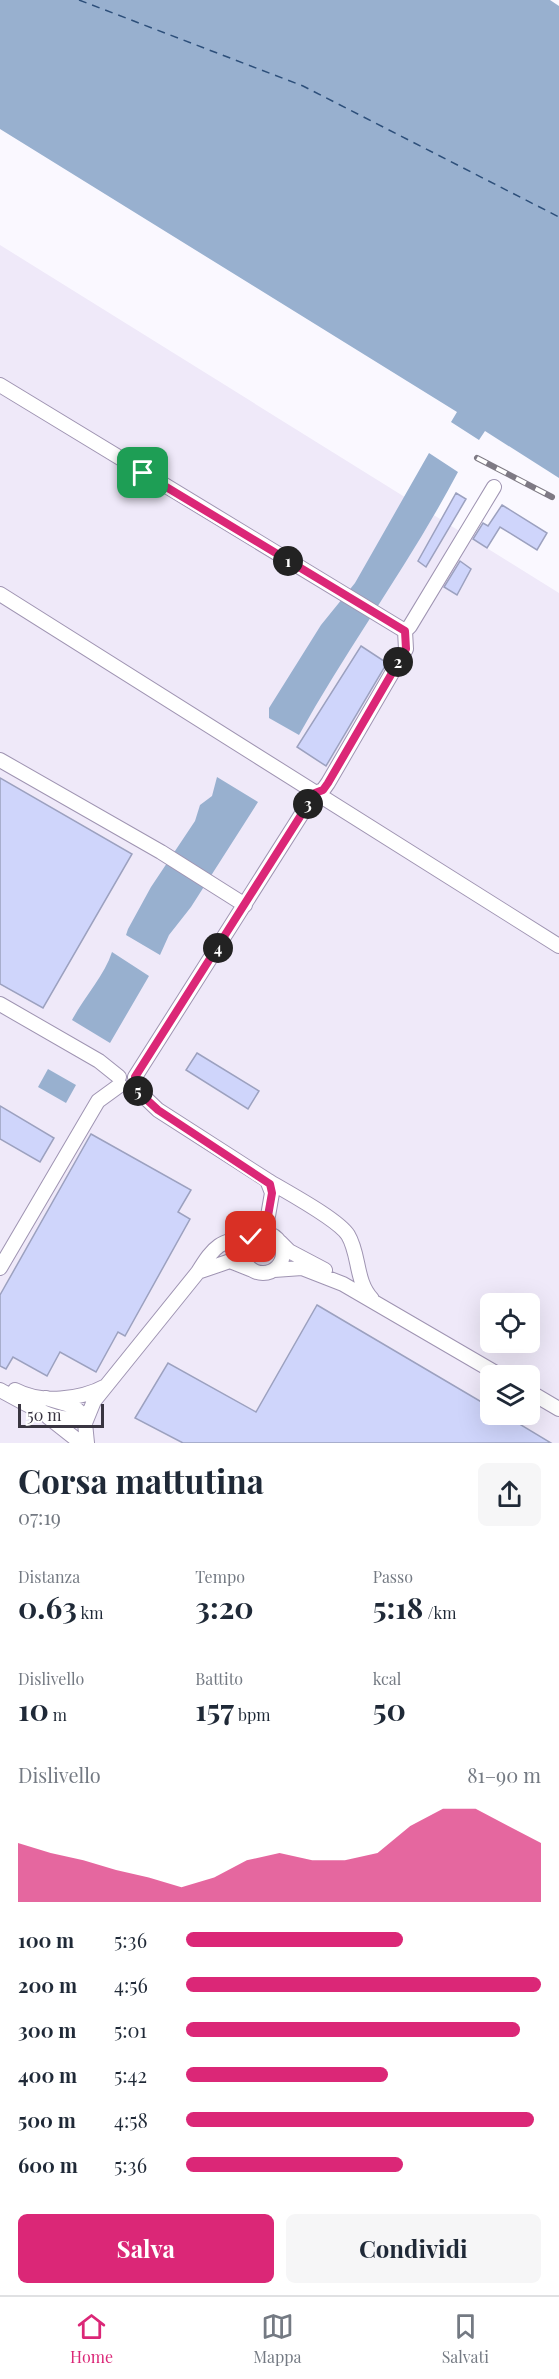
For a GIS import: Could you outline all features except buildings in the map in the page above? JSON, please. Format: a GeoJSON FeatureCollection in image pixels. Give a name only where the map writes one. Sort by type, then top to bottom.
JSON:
{"type":"FeatureCollection","features":[{"type":"Feature","properties":{"kind":"street"},"geometry":{"type":"LineString","coordinates":[[0,386],[405,631]]}},
{"type":"Feature","properties":{"kind":"street"},"geometry":{"type":"LineString","coordinates":[[0,1268],[98,1101],[127,1082],[245,905],[315,793],[323,790],[328,783],[406,649],[405,631],[494,486]]}},
{"type":"Feature","properties":{"kind":"street"},"geometry":{"type":"LineString","coordinates":[[0,594],[559,946]]}},
{"type":"Feature","properties":{"kind":"street"},"geometry":{"type":"LineString","coordinates":[[0,760],[161,852],[245,905]]}},
{"type":"Feature","properties":{"kind":"street"},"geometry":{"type":"LineString","coordinates":[[0,1004],[99,1061],[158,1110],[342,1228],[351,1241],[362,1285],[367,1294],[384,1308]]}},
{"type":"Feature","properties":{"kind":"street"},"geometry":{"type":"LineString","coordinates":[[265,1233],[272,1193],[267,1180]]}},
{"type":"Feature","properties":{"kind":"street"},"geometry":{"type":"LineString","coordinates":[[87,1443],[86,1418],[94,1401],[198,1272],[212,1250],[228,1240],[265,1233],[279,1241],[289,1251],[318,1265],[343,1284],[482,1365]]}},
{"type":"Feature","properties":{"kind":"street"},"geometry":{"type":"LineString","coordinates":[[251,1237],[243,1253],[251,1269]]}},
{"type":"Feature","properties":{"kind":"street"},"geometry":{"type":"LineString","coordinates":[[274,1270],[283,1256],[279,1241]]}},
{"type":"Feature","properties":{"kind":"street"},"geometry":{"type":"LineString","coordinates":[[198,1272],[230,1261],[262,1273],[302,1268],[343,1284]]}},
{"type":"Feature","properties":{"kind":"street"},"geometry":{"type":"LineString","coordinates":[[0,1382],[24,1394],[74,1406],[86,1418]]}},
{"type":"Feature","properties":{"kind":"street"},"geometry":{"type":"LineString","coordinates":[[46,1398],[66,1398],[108,1385]]}},
{"type":"Feature","properties":{"kind":"street"},"geometry":{"type":"LineString","coordinates":[[0,1390],[41,1412],[81,1443]]}},
{"type":"Feature","properties":{"kind":"street"},"geometry":{"type":"LineString","coordinates":[[540,1398],[559,1409]]}},
{"type":"Feature","properties":{"kind":"street"},"geometry":{"type":"LineString","coordinates":[[41,1412],[72,1419],[86,1418]]}},
{"type":"Feature","properties":{"kind":"shaded area"},"geometry":{"type":"Polygon","coordinates":[[[0,245],[559,593],[559,1443],[0,1443],[0,245]]]}},
{"type":"Feature","properties":{"kind":"water"},"geometry":{"type":"Polygon","coordinates":[[[0,0],[550,0],[559,6],[559,478],[485,431],[479,440],[451,422],[457,412],[0,129],[0,0]]]}},
{"type":"Feature","properties":{"kind":"water"},"geometry":{"type":"Polygon","coordinates":[[[429,453],[458,472],[420,539],[299,735],[269,718],[269,708],[321,625],[355,583],[429,453]]]}},
{"type":"Feature","properties":{"kind":"water"},"geometry":{"type":"Polygon","coordinates":[[[217,777],[258,802],[191,907],[169,935],[160,955],[126,935],[151,887],[195,821],[200,805],[212,796],[217,777]]]}},
{"type":"Feature","properties":{"kind":"water"},"geometry":{"type":"Polygon","coordinates":[[[112,952],[149,976],[110,1043],[72,1020],[109,961],[112,952]]]}},
{"type":"Feature","properties":{"kind":"water"},"geometry":{"type":"Polygon","coordinates":[[[48,1069],[76,1085],[66,1103],[38,1087],[48,1069]]]}},
{"type":"Feature","properties":{"kind":"ferry route"},"geometry":{"type":"LineString","coordinates":[[79,0],[303,86],[559,217]]}},
{"type":"Feature","properties":{"kind":"railway"},"geometry":{"type":"LineString","coordinates":[[477,458],[552,497]]}},
{"type":"Feature","properties":{"kind":"route"},"geometry":{"type":"LineString","coordinates":[[143,473],[405,631],[406,649],[328,783],[323,790],[315,793],[143,1068],[135,1077],[134,1088],[158,1110],[270,1184],[272,1193],[265,1222],[265,1233],[251,1237]]}}]}
